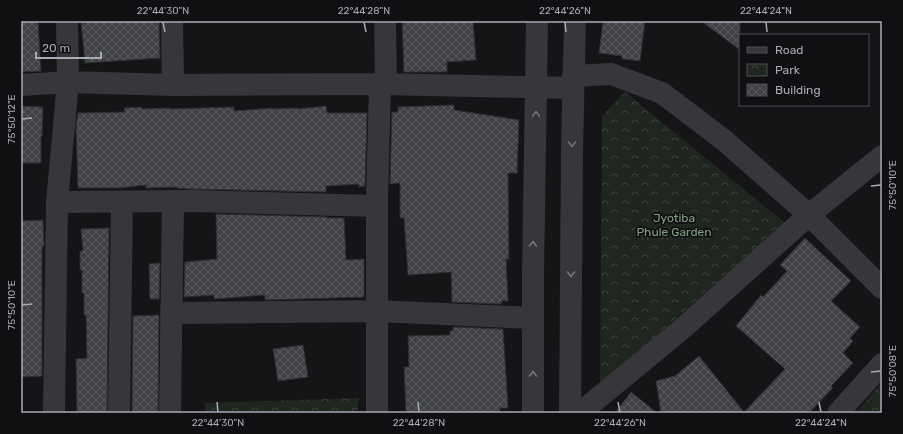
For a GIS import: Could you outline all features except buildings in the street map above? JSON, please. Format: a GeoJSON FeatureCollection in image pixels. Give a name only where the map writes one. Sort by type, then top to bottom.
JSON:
{"type":"FeatureCollection","features":[{"type":"Feature","properties":{"kind":"street"},"geometry":{"type":"LineString","coordinates":[[54,413],[57,202],[68,82],[67,21]]}},
{"type":"Feature","properties":{"kind":"street"},"geometry":{"type":"LineString","coordinates":[[172,21],[173,85]]}},
{"type":"Feature","properties":{"kind":"street"},"geometry":{"type":"LineString","coordinates":[[377,413],[377,206],[385,21]]}},
{"type":"Feature","properties":{"kind":"street"},"geometry":{"type":"LineString","coordinates":[[533,413],[537,21]]}},
{"type":"Feature","properties":{"kind":"street"},"geometry":{"type":"LineString","coordinates":[[570,413],[573,82],[575,21]]}},
{"type":"Feature","properties":{"kind":"street"},"geometry":{"type":"LineString","coordinates":[[21,85],[68,82],[173,85],[383,84],[536,88],[611,74],[662,93],[725,141],[809,215],[882,288]]}},
{"type":"Feature","properties":{"kind":"street"},"geometry":{"type":"LineString","coordinates":[[580,413],[683,328],[809,215],[882,156]]}},
{"type":"Feature","properties":{"kind":"street"},"geometry":{"type":"LineString","coordinates":[[57,202],[173,201],[377,206]]}},
{"type":"Feature","properties":{"kind":"street"},"geometry":{"type":"LineString","coordinates":[[170,413],[173,201]]}},
{"type":"Feature","properties":{"kind":"street"},"geometry":{"type":"LineString","coordinates":[[119,413],[122,202]]}},
{"type":"Feature","properties":{"kind":"street"},"geometry":{"type":"LineString","coordinates":[[171,313],[377,310],[533,318]]}},
{"type":"Feature","properties":{"kind":"street"},"geometry":{"type":"LineString","coordinates":[[838,413],[882,364]]}},
{"type":"Feature","properties":{"kind":"green space","name":"Jyotiba Phule Garden"},"geometry":{"type":"Polygon","coordinates":[[[625,92],[785,223],[600,385],[602,116],[625,92]]]}},
{"type":"Feature","properties":{"kind":"green space"},"geometry":{"type":"Polygon","coordinates":[[[882,382],[882,413],[856,413],[882,382]]]}},
{"type":"Feature","properties":{"kind":"green space"},"geometry":{"type":"Polygon","coordinates":[[[359,398],[357,413],[205,413],[205,403],[359,398]]]}}]}
